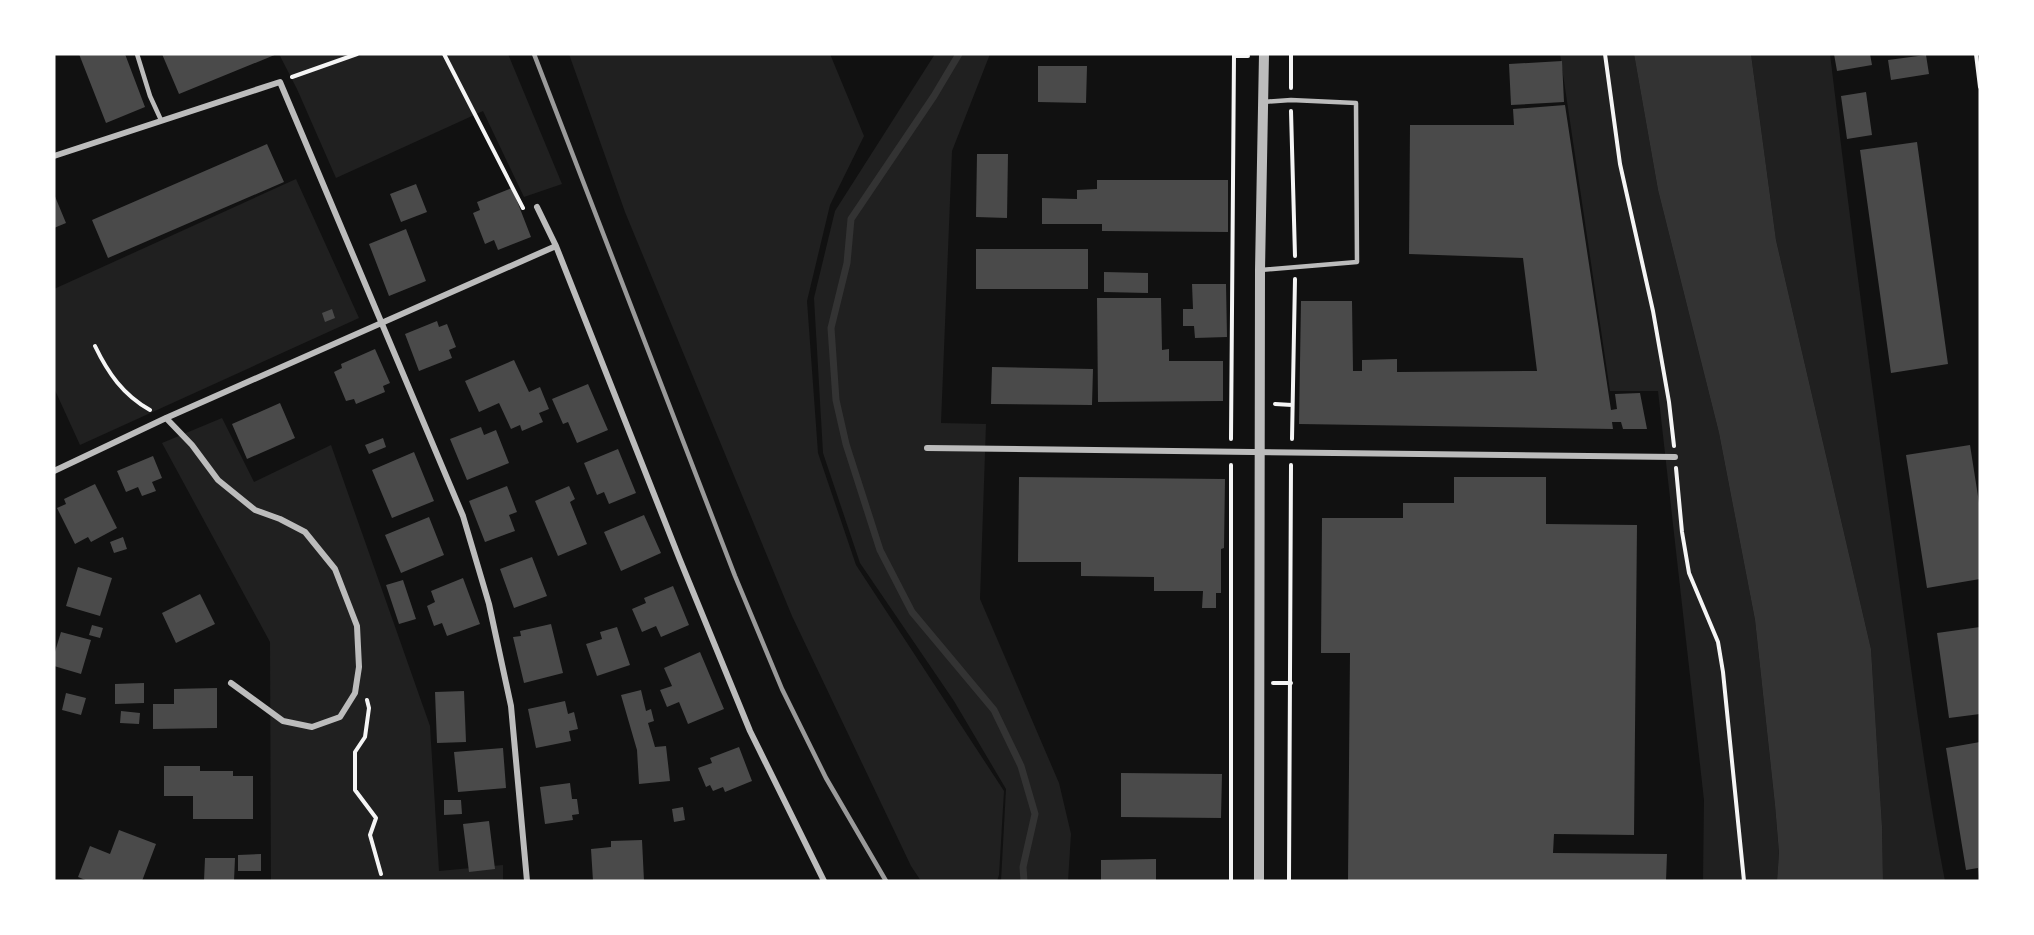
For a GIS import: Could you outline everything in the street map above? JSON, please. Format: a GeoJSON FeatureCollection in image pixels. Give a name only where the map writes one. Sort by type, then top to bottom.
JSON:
{"type":"FeatureCollection","features":[{"type":"Feature","properties":{"kind":"street"},"geometry":{"type":"LineString","coordinates":[[1259,881],[1260,270],[1264,54]]}},
{"type":"Feature","properties":{"kind":"street"},"geometry":{"type":"LineString","coordinates":[[54,156],[280,82],[463,516],[489,604],[512,706],[527,881]]}},
{"type":"Feature","properties":{"kind":"street"},"geometry":{"type":"LineString","coordinates":[[537,207],[556,246],[746,720],[824,881]]}},
{"type":"Feature","properties":{"kind":"street"},"geometry":{"type":"LineString","coordinates":[[54,471],[166,418],[556,246]]}},
{"type":"Feature","properties":{"kind":"street"},"geometry":{"type":"LineString","coordinates":[[166,418],[192,445],[218,480],[255,510],[280,519],[305,532],[334,570],[357,626],[359,667],[355,693],[340,717],[312,727],[283,721],[231,683]]}},
{"type":"Feature","properties":{"kind":"street"},"geometry":{"type":"LineString","coordinates":[[927,448],[1675,457]]}},
{"type":"Feature","properties":{"kind":"lane"},"geometry":{"type":"LineString","coordinates":[[137,54],[150,96],[161,120]]}},
{"type":"Feature","properties":{"kind":"lane"},"geometry":{"type":"LineString","coordinates":[[1260,270],[1357,262],[1356,103],[1291,100],[1263,102]]}},
{"type":"Feature","properties":{"kind":"path"},"geometry":{"type":"LineString","coordinates":[[280,82],[357,54]]}},
{"type":"Feature","properties":{"kind":"path"},"geometry":{"type":"LineString","coordinates":[[1289,881],[1291,453],[1295,267],[1291,54]]}},
{"type":"Feature","properties":{"kind":"path"},"geometry":{"type":"LineString","coordinates":[[1605,54],[1620,164],[1653,311],[1669,402],[1682,532],[1689,573],[1718,642],[1744,881]]}},
{"type":"Feature","properties":{"kind":"path"},"geometry":{"type":"LineString","coordinates":[[1976,54],[1980,87]]}},
{"type":"Feature","properties":{"kind":"path"},"geometry":{"type":"LineString","coordinates":[[96,346],[106,369],[121,388],[147,409],[166,418]]}},
{"type":"Feature","properties":{"kind":"path"},"geometry":{"type":"LineString","coordinates":[[366,698],[369,708],[365,737],[355,752],[356,789],[376,818],[370,835],[381,874]]}},
{"type":"Feature","properties":{"kind":"shaded area"},"geometry":{"type":"Polygon","coordinates":[[[279,54],[508,54],[562,184],[524,197],[483,111],[336,178],[279,54]]]}},
{"type":"Feature","properties":{"kind":"shaded area"},"geometry":{"type":"Polygon","coordinates":[[[569,54],[830,54],[864,136],[830,205],[807,301],[818,453],[856,565],[1004,791],[997,881],[921,881],[911,866],[792,616],[625,212],[569,54]]]}},
{"type":"Feature","properties":{"kind":"shaded area"},"geometry":{"type":"Polygon","coordinates":[[[935,54],[990,54],[952,151],[941,423],[986,424],[980,599],[1059,783],[1071,834],[1068,881],[1001,881],[1006,789],[954,701],[860,563],[823,453],[814,298],[835,211],[935,54]]]}},
{"type":"Feature","properties":{"kind":"shaded area"},"geometry":{"type":"Polygon","coordinates":[[[1560,54],[1634,54],[1658,190],[1719,433],[1755,620],[1775,805],[1779,854],[1777,881],[1703,881],[1704,800],[1658,391],[1610,391],[1560,54]]]}},
{"type":"Feature","properties":{"kind":"shaded area"},"geometry":{"type":"Polygon","coordinates":[[[1634,54],[1751,54],[1776,240],[1871,649],[1882,826],[1883,881],[1777,881],[1779,853],[1775,805],[1755,620],[1719,433],[1658,190],[1634,54]]]}},
{"type":"Feature","properties":{"kind":"shaded area"},"geometry":{"type":"Polygon","coordinates":[[[1751,54],[1830,54],[1913,679],[1945,881],[1883,881],[1882,826],[1871,649],[1776,240],[1751,54]]]}},
{"type":"Feature","properties":{"kind":"shaded area"},"geometry":{"type":"Polygon","coordinates":[[[296,179],[359,318],[80,445],[54,388],[54,289],[296,179]]]}},
{"type":"Feature","properties":{"kind":"shaded area"},"geometry":{"type":"Polygon","coordinates":[[[222,418],[254,482],[331,445],[430,726],[439,871],[503,865],[503,881],[271,881],[270,642],[162,443],[222,418]]]}},
{"type":"Feature","properties":{"kind":"building"},"geometry":{"type":"Polygon","coordinates":[[[79,54],[125,54],[145,107],[106,123],[79,54]]]}},
{"type":"Feature","properties":{"kind":"building"},"geometry":{"type":"Polygon","coordinates":[[[162,54],[277,54],[179,94],[162,54]]]}},
{"type":"Feature","properties":{"kind":"building"},"geometry":{"type":"Polygon","coordinates":[[[1834,54],[1870,54],[1872,65],[1837,71],[1834,54]]]}},
{"type":"Feature","properties":{"kind":"building"},"geometry":{"type":"Polygon","coordinates":[[[1926,55],[1929,74],[1891,80],[1888,60],[1926,55]]]}},
{"type":"Feature","properties":{"kind":"building"},"geometry":{"type":"Polygon","coordinates":[[[1562,61],[1564,102],[1511,105],[1509,64],[1562,61]]]}},
{"type":"Feature","properties":{"kind":"building"},"geometry":{"type":"Polygon","coordinates":[[[1038,66],[1087,66],[1086,103],[1038,102],[1038,66]]]}},
{"type":"Feature","properties":{"kind":"building"},"geometry":{"type":"Polygon","coordinates":[[[1866,92],[1872,135],[1847,139],[1841,96],[1866,92]]]}},
{"type":"Feature","properties":{"kind":"building"},"geometry":{"type":"Polygon","coordinates":[[[1565,105],[1611,410],[1617,409],[1615,394],[1640,393],[1647,429],[1623,429],[1621,422],[1612,422],[1613,429],[1299,424],[1301,301],[1352,301],[1353,371],[1362,371],[1362,360],[1397,359],[1397,372],[1537,371],[1523,258],[1409,254],[1410,125],[1514,125],[1513,109],[1565,105]]]}},
{"type":"Feature","properties":{"kind":"building"},"geometry":{"type":"Polygon","coordinates":[[[1917,142],[1948,364],[1891,373],[1860,150],[1917,142]]]}},
{"type":"Feature","properties":{"kind":"building"},"geometry":{"type":"Polygon","coordinates":[[[267,144],[284,182],[108,258],[92,220],[267,144]]]}},
{"type":"Feature","properties":{"kind":"building"},"geometry":{"type":"Polygon","coordinates":[[[977,154],[1008,154],[1007,218],[976,217],[977,154]]]}},
{"type":"Feature","properties":{"kind":"building"},"geometry":{"type":"Polygon","coordinates":[[[1097,180],[1228,180],[1228,232],[1102,231],[1102,224],[1042,224],[1042,198],[1077,199],[1077,190],[1097,189],[1097,180]]]}},
{"type":"Feature","properties":{"kind":"building"},"geometry":{"type":"Polygon","coordinates":[[[416,184],[427,212],[401,222],[390,194],[416,184]]]}},
{"type":"Feature","properties":{"kind":"building"},"geometry":{"type":"Polygon","coordinates":[[[512,188],[531,237],[498,250],[494,240],[485,244],[473,213],[480,210],[477,202],[512,188]]]}},
{"type":"Feature","properties":{"kind":"building"},"geometry":{"type":"Polygon","coordinates":[[[54,194],[66,223],[54,228],[54,194]]]}},
{"type":"Feature","properties":{"kind":"building"},"geometry":{"type":"Polygon","coordinates":[[[406,229],[426,281],[389,296],[369,244],[406,229]]]}},
{"type":"Feature","properties":{"kind":"building"},"geometry":{"type":"Polygon","coordinates":[[[976,249],[1088,249],[1088,289],[976,289],[976,249]]]}},
{"type":"Feature","properties":{"kind":"building"},"geometry":{"type":"Polygon","coordinates":[[[1104,272],[1148,273],[1148,293],[1104,292],[1104,272]]]}},
{"type":"Feature","properties":{"kind":"building"},"geometry":{"type":"Polygon","coordinates":[[[1192,284],[1226,284],[1227,337],[1195,338],[1194,326],[1183,326],[1183,309],[1193,309],[1192,284]]]}},
{"type":"Feature","properties":{"kind":"building"},"geometry":{"type":"Polygon","coordinates":[[[1097,298],[1161,298],[1162,350],[1169,349],[1169,361],[1223,361],[1223,401],[1098,402],[1097,298]]]}},
{"type":"Feature","properties":{"kind":"building"},"geometry":{"type":"Polygon","coordinates":[[[332,309],[335,318],[325,322],[322,313],[332,309]]]}},
{"type":"Feature","properties":{"kind":"building"},"geometry":{"type":"Polygon","coordinates":[[[437,321],[439,327],[447,324],[456,347],[449,350],[452,358],[419,371],[405,334],[437,321]]]}},
{"type":"Feature","properties":{"kind":"building"},"geometry":{"type":"Polygon","coordinates":[[[375,349],[390,383],[383,386],[385,392],[356,404],[354,399],[346,401],[334,372],[342,368],[341,364],[375,349]]]}},
{"type":"Feature","properties":{"kind":"building"},"geometry":{"type":"Polygon","coordinates":[[[514,360],[529,392],[540,387],[549,409],[539,413],[543,422],[522,431],[520,425],[511,429],[499,403],[479,412],[465,381],[514,360]]]}},
{"type":"Feature","properties":{"kind":"building"},"geometry":{"type":"Polygon","coordinates":[[[992,367],[1093,369],[1092,405],[991,404],[992,367]]]}},
{"type":"Feature","properties":{"kind":"building"},"geometry":{"type":"Polygon","coordinates":[[[588,384],[608,430],[577,443],[568,422],[563,424],[552,399],[588,384]]]}},
{"type":"Feature","properties":{"kind":"building"},"geometry":{"type":"Polygon","coordinates":[[[280,403],[295,438],[247,459],[232,424],[280,403]]]}},
{"type":"Feature","properties":{"kind":"building"},"geometry":{"type":"Polygon","coordinates":[[[481,427],[484,435],[496,430],[509,463],[467,480],[450,439],[481,427]]]}},
{"type":"Feature","properties":{"kind":"building"},"geometry":{"type":"Polygon","coordinates":[[[383,438],[386,447],[369,454],[365,445],[383,438]]]}},
{"type":"Feature","properties":{"kind":"building"},"geometry":{"type":"Polygon","coordinates":[[[1970,445],[1980,509],[1980,579],[1927,588],[1906,455],[1970,445]]]}},
{"type":"Feature","properties":{"kind":"building"},"geometry":{"type":"Polygon","coordinates":[[[618,449],[636,493],[609,504],[604,492],[597,495],[584,463],[618,449]]]}},
{"type":"Feature","properties":{"kind":"building"},"geometry":{"type":"Polygon","coordinates":[[[414,452],[434,501],[392,518],[372,470],[414,452]]]}},
{"type":"Feature","properties":{"kind":"building"},"geometry":{"type":"Polygon","coordinates":[[[153,456],[162,478],[152,482],[156,491],[142,496],[138,487],[126,492],[117,471],[153,456]]]}},
{"type":"Feature","properties":{"kind":"building"},"geometry":{"type":"Polygon","coordinates":[[[1019,477],[1225,479],[1221,593],[1216,593],[1216,608],[1202,608],[1203,591],[1154,591],[1154,577],[1081,576],[1081,562],[1018,562],[1019,477]]]}},
{"type":"Feature","properties":{"kind":"building"},"geometry":{"type":"Polygon","coordinates":[[[1454,477],[1546,477],[1546,524],[1637,525],[1634,835],[1554,834],[1553,853],[1667,854],[1666,881],[1348,881],[1350,653],[1321,653],[1322,518],[1403,518],[1403,503],[1454,503],[1454,477]]]}},
{"type":"Feature","properties":{"kind":"building"},"geometry":{"type":"Polygon","coordinates":[[[95,484],[117,528],[91,542],[88,537],[75,544],[57,508],[66,504],[64,499],[95,484]]]}},
{"type":"Feature","properties":{"kind":"building"},"geometry":{"type":"Polygon","coordinates":[[[507,486],[517,512],[509,515],[515,531],[485,542],[469,501],[507,486]]]}},
{"type":"Feature","properties":{"kind":"building"},"geometry":{"type":"Polygon","coordinates":[[[569,486],[575,499],[570,502],[587,544],[558,556],[535,501],[569,486]]]}},
{"type":"Feature","properties":{"kind":"building"},"geometry":{"type":"Polygon","coordinates":[[[644,515],[661,553],[621,571],[604,532],[644,515]]]}},
{"type":"Feature","properties":{"kind":"building"},"geometry":{"type":"Polygon","coordinates":[[[429,517],[444,555],[401,573],[385,535],[429,517]]]}},
{"type":"Feature","properties":{"kind":"building"},"geometry":{"type":"Polygon","coordinates":[[[123,537],[127,549],[114,553],[110,542],[123,537]]]}},
{"type":"Feature","properties":{"kind":"building"},"geometry":{"type":"Polygon","coordinates":[[[532,557],[547,596],[514,608],[500,569],[532,557]]]}},
{"type":"Feature","properties":{"kind":"building"},"geometry":{"type":"Polygon","coordinates":[[[78,567],[112,578],[100,616],[66,606],[78,567]]]}},
{"type":"Feature","properties":{"kind":"building"},"geometry":{"type":"Polygon","coordinates":[[[463,578],[480,624],[447,636],[442,623],[434,626],[427,606],[435,602],[431,591],[463,578]]]}},
{"type":"Feature","properties":{"kind":"building"},"geometry":{"type":"Polygon","coordinates":[[[403,580],[416,619],[399,624],[386,585],[403,580]]]}},
{"type":"Feature","properties":{"kind":"building"},"geometry":{"type":"Polygon","coordinates":[[[673,586],[689,625],[661,637],[656,626],[642,632],[632,609],[646,603],[644,598],[673,586]]]}},
{"type":"Feature","properties":{"kind":"building"},"geometry":{"type":"Polygon","coordinates":[[[200,594],[215,624],[176,643],[162,613],[200,594]]]}},
{"type":"Feature","properties":{"kind":"building"},"geometry":{"type":"Polygon","coordinates":[[[551,624],[563,673],[524,683],[513,637],[521,636],[520,631],[551,624]]]}},
{"type":"Feature","properties":{"kind":"building"},"geometry":{"type":"Polygon","coordinates":[[[92,625],[103,628],[100,638],[89,635],[92,625]]]}},
{"type":"Feature","properties":{"kind":"building"},"geometry":{"type":"Polygon","coordinates":[[[617,627],[630,665],[597,676],[586,644],[602,639],[600,632],[617,627]]]}},
{"type":"Feature","properties":{"kind":"building"},"geometry":{"type":"Polygon","coordinates":[[[1980,627],[1980,714],[1949,718],[1937,633],[1980,627]]]}},
{"type":"Feature","properties":{"kind":"building"},"geometry":{"type":"Polygon","coordinates":[[[61,632],[91,640],[81,674],[54,666],[54,655],[61,632]]]}},
{"type":"Feature","properties":{"kind":"building"},"geometry":{"type":"Polygon","coordinates":[[[700,652],[724,709],[688,724],[679,702],[667,707],[660,690],[672,686],[664,668],[700,652]]]}},
{"type":"Feature","properties":{"kind":"building"},"geometry":{"type":"Polygon","coordinates":[[[144,683],[144,703],[115,704],[115,684],[144,683]]]}},
{"type":"Feature","properties":{"kind":"building"},"geometry":{"type":"Polygon","coordinates":[[[217,688],[217,728],[153,729],[153,704],[174,704],[174,689],[217,688]]]}},
{"type":"Feature","properties":{"kind":"building"},"geometry":{"type":"Polygon","coordinates":[[[641,690],[646,711],[651,709],[654,721],[648,723],[655,747],[666,746],[670,781],[639,784],[637,750],[621,695],[641,690]]]}},
{"type":"Feature","properties":{"kind":"building"},"geometry":{"type":"Polygon","coordinates":[[[464,691],[466,742],[437,743],[435,692],[464,691]]]}},
{"type":"Feature","properties":{"kind":"building"},"geometry":{"type":"Polygon","coordinates":[[[66,693],[86,698],[81,715],[62,710],[66,693]]]}},
{"type":"Feature","properties":{"kind":"building"},"geometry":{"type":"Polygon","coordinates":[[[565,701],[568,714],[574,712],[578,729],[569,731],[571,741],[536,748],[528,709],[565,701]]]}},
{"type":"Feature","properties":{"kind":"building"},"geometry":{"type":"Polygon","coordinates":[[[121,711],[140,713],[139,724],[120,723],[121,711]]]}},
{"type":"Feature","properties":{"kind":"building"},"geometry":{"type":"Polygon","coordinates":[[[1980,742],[1979,876],[1978,868],[1966,870],[1946,748],[1980,742]]]}},
{"type":"Feature","properties":{"kind":"building"},"geometry":{"type":"Polygon","coordinates":[[[739,747],[752,781],[725,792],[723,787],[713,791],[710,785],[706,787],[698,768],[712,763],[710,758],[739,747]]]}},
{"type":"Feature","properties":{"kind":"building"},"geometry":{"type":"Polygon","coordinates":[[[503,748],[506,788],[458,792],[454,752],[503,748]]]}},
{"type":"Feature","properties":{"kind":"building"},"geometry":{"type":"Polygon","coordinates":[[[164,766],[200,766],[200,771],[233,771],[233,776],[253,776],[253,819],[193,819],[193,796],[164,796],[164,766]]]}},
{"type":"Feature","properties":{"kind":"building"},"geometry":{"type":"Polygon","coordinates":[[[1121,773],[1222,774],[1221,818],[1121,817],[1121,773]]]}},
{"type":"Feature","properties":{"kind":"building"},"geometry":{"type":"Polygon","coordinates":[[[570,783],[572,799],[577,799],[579,814],[572,815],[573,820],[545,824],[540,787],[570,783]]]}},
{"type":"Feature","properties":{"kind":"building"},"geometry":{"type":"Polygon","coordinates":[[[444,800],[461,800],[462,814],[444,815],[444,800]]]}},
{"type":"Feature","properties":{"kind":"building"},"geometry":{"type":"Polygon","coordinates":[[[683,807],[685,820],[674,822],[672,809],[683,807]]]}},
{"type":"Feature","properties":{"kind":"building"},"geometry":{"type":"Polygon","coordinates":[[[489,821],[495,869],[469,872],[463,824],[489,821]]]}},
{"type":"Feature","properties":{"kind":"building"},"geometry":{"type":"Polygon","coordinates":[[[119,830],[156,844],[142,881],[88,881],[78,877],[90,846],[110,854],[119,830]]]}},
{"type":"Feature","properties":{"kind":"building"},"geometry":{"type":"Polygon","coordinates":[[[642,840],[644,881],[593,881],[591,849],[611,847],[611,841],[642,840]]]}},
{"type":"Feature","properties":{"kind":"building"},"geometry":{"type":"Polygon","coordinates":[[[261,854],[261,871],[238,871],[238,855],[261,854]]]}},
{"type":"Feature","properties":{"kind":"building"},"geometry":{"type":"Polygon","coordinates":[[[205,858],[235,858],[234,881],[204,881],[205,858]]]}},
{"type":"Feature","properties":{"kind":"building"},"geometry":{"type":"Polygon","coordinates":[[[1156,859],[1156,881],[1101,881],[1101,860],[1156,859]]]}},
{"type":"Feature","properties":{"kind":"waterway"},"geometry":{"type":"LineString","coordinates":[[959,54],[934,96],[851,219],[847,263],[831,328],[836,400],[846,444],[880,550],[912,612],[994,710],[1021,766],[1035,814],[1023,867],[1024,881]]}},
{"type":"Feature","properties":{"kind":"railway"},"geometry":{"type":"LineString","coordinates":[[534,54],[735,576],[782,689],[826,778],[886,881]]}}]}
